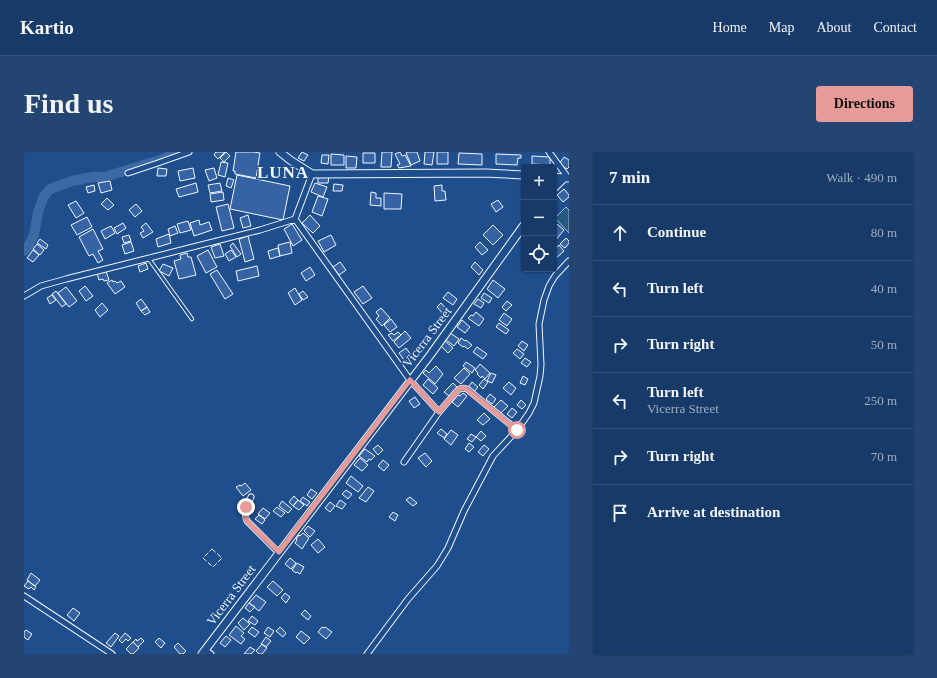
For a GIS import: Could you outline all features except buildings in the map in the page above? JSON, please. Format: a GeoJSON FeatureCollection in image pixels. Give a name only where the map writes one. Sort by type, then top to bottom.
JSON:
{"type":"FeatureCollection","features":[{"type":"Feature","properties":{"kind":"main road"},"geometry":{"type":"LineString","coordinates":[[280,152],[312,174],[486,173],[521,175]]}},
{"type":"Feature","properties":{"kind":"main road"},"geometry":{"type":"LineString","coordinates":[[557,177],[567,175]]}},
{"type":"Feature","properties":{"kind":"main road"},"geometry":{"type":"LineString","coordinates":[[557,185],[567,175]]}},
{"type":"Feature","properties":{"kind":"main road","name":"Vicerra Street"},"geometry":{"type":"LineString","coordinates":[[206,653],[279,552],[431,354],[521,229]]}},
{"type":"Feature","properties":{"kind":"street"},"geometry":{"type":"LineString","coordinates":[[128,173],[189,152]]}},
{"type":"Feature","properties":{"kind":"street"},"geometry":{"type":"LineString","coordinates":[[549,152],[567,175]]}},
{"type":"Feature","properties":{"kind":"street"},"geometry":{"type":"LineString","coordinates":[[24,296],[41,286],[260,230],[295,218],[312,174]]}},
{"type":"Feature","properties":{"kind":"street"},"geometry":{"type":"LineString","coordinates":[[295,218],[410,380],[439,412]]}},
{"type":"Feature","properties":{"kind":"street"},"geometry":{"type":"LineString","coordinates":[[367,654],[408,599],[444,556],[464,511],[493,456],[517,430],[529,413],[534,403],[540,376],[541,364],[539,324],[544,300],[549,286],[555,276],[569,261]]}},
{"type":"Feature","properties":{"kind":"street"},"geometry":{"type":"LineString","coordinates":[[404,462],[439,412],[460,388],[465,388],[517,430]]}},
{"type":"Feature","properties":{"kind":"street"},"geometry":{"type":"LineString","coordinates":[[251,496],[245,509],[247,521],[279,552]]}},
{"type":"Feature","properties":{"kind":"street"},"geometry":{"type":"LineString","coordinates":[[24,596],[112,654]]}},
{"type":"Feature","properties":{"kind":"lane"},"geometry":{"type":"LineString","coordinates":[[148,259],[192,319]]}},
{"type":"Feature","properties":{"kind":"shaded area"},"geometry":{"type":"Polygon","coordinates":[[[566,207],[569,210],[569,233],[557,220],[557,216],[566,207]]]}},
{"type":"Feature","properties":{"kind":"waterway"},"geometry":{"type":"LineString","coordinates":[[24,251],[28,247],[34,235],[38,212],[44,196],[50,189],[72,181],[93,177],[104,177],[160,160],[179,152]]}},
{"type":"Feature","properties":{"kind":"fence"},"geometry":{"type":"LineString","coordinates":[[212,549],[222,558],[213,567],[203,558],[212,549]]}},
{"type":"Feature","properties":{"kind":"district","name":"LUNA"},"geometry":{"type":"Point","coordinates":[283,172]}},
{"type":"Feature","properties":{"kind":"route"},"geometry":{"type":"LineString","coordinates":[[246,507],[245,518],[247,521],[279,552],[410,380],[439,412],[460,388],[465,388],[517,430]]}}]}
